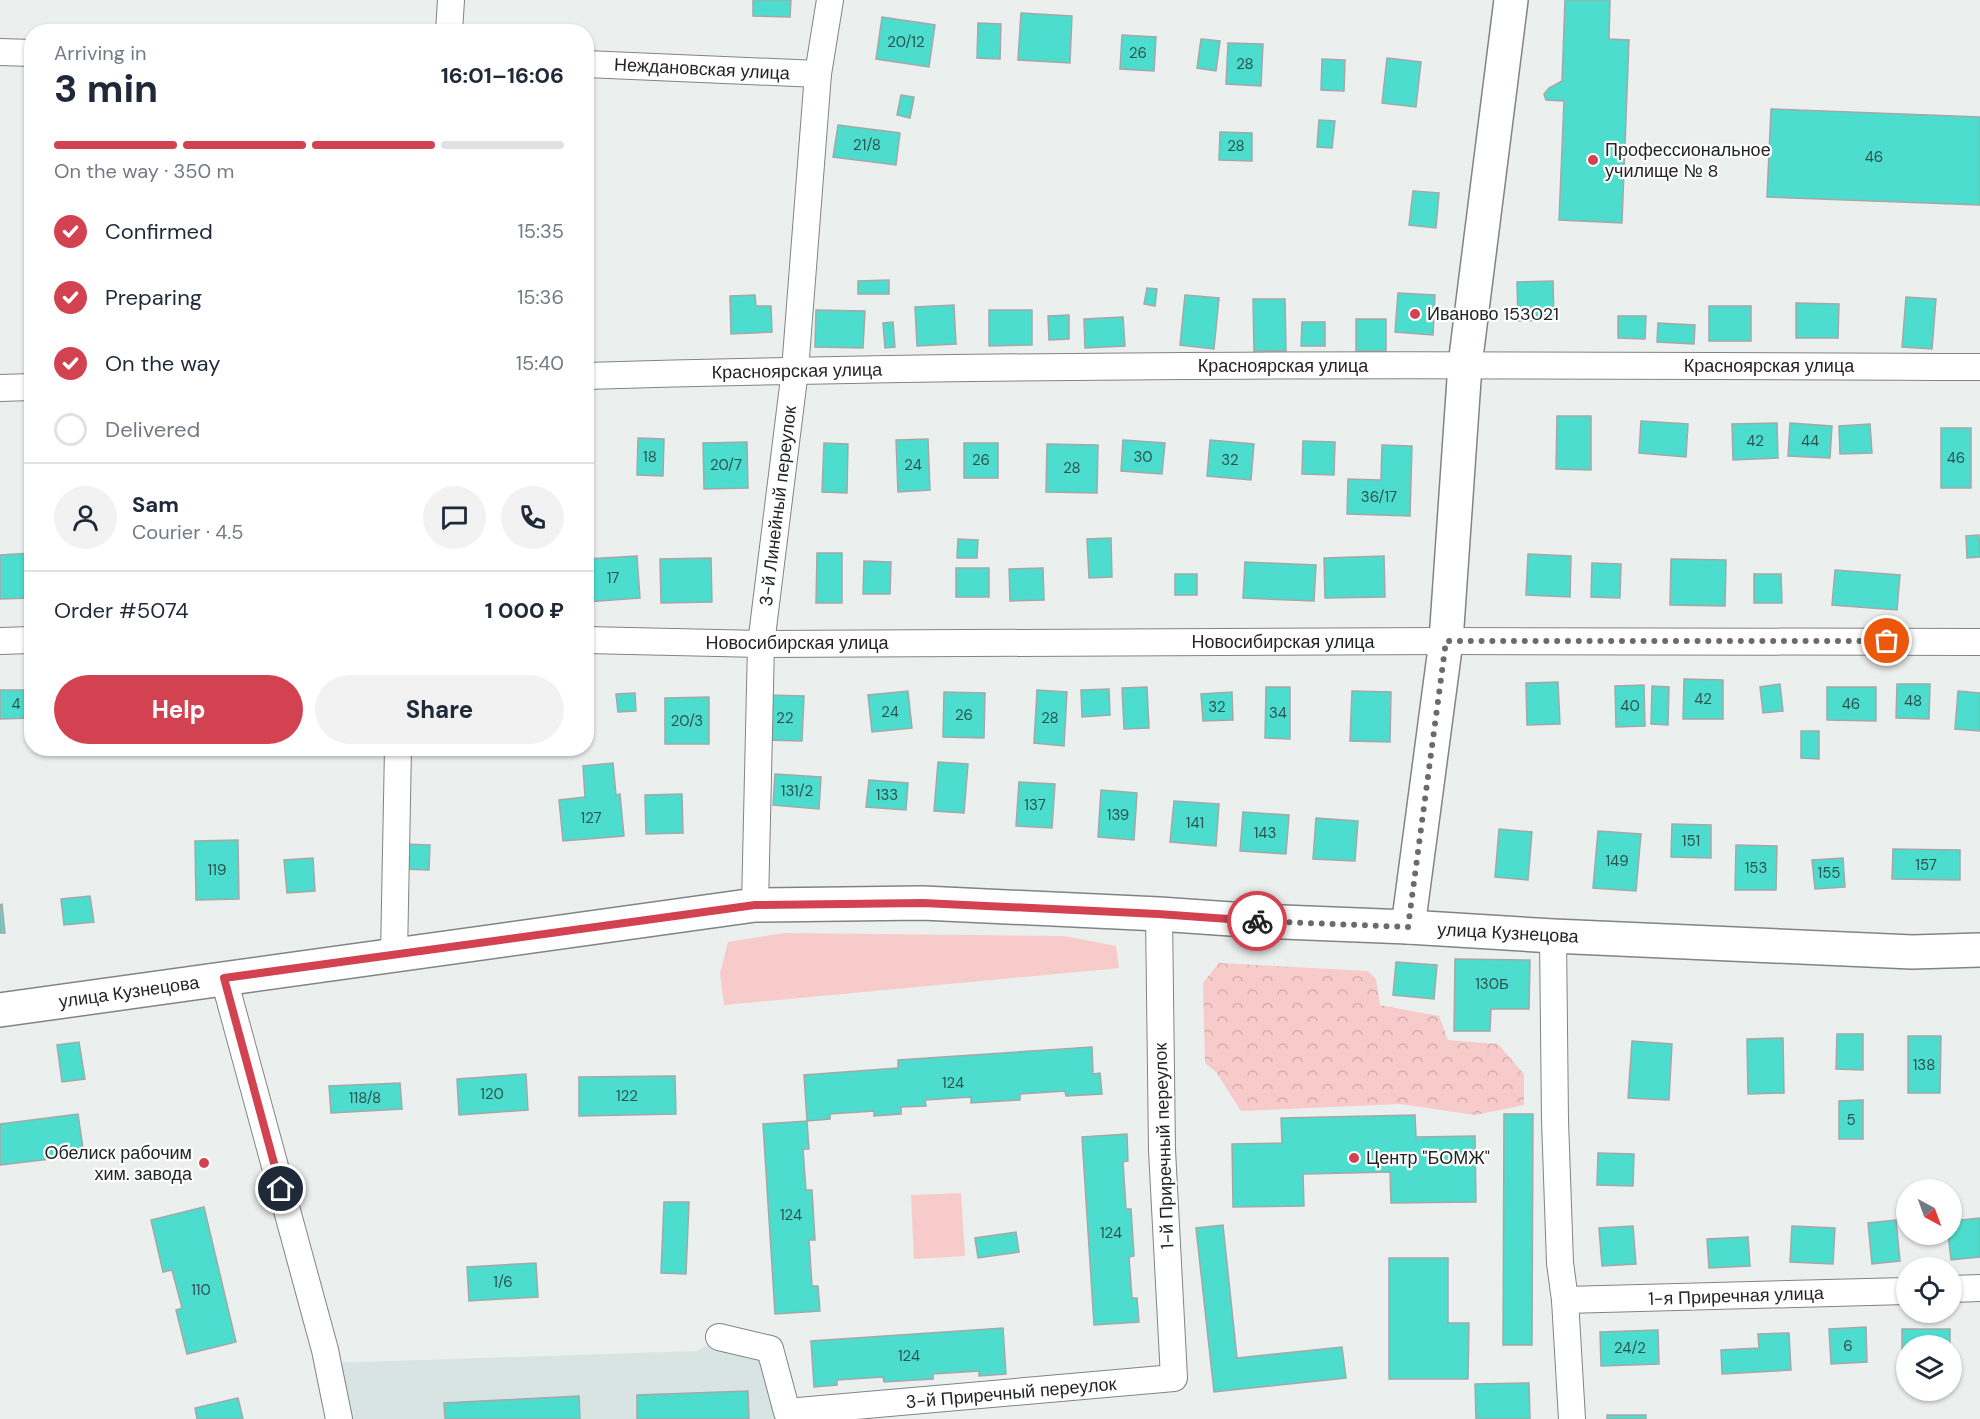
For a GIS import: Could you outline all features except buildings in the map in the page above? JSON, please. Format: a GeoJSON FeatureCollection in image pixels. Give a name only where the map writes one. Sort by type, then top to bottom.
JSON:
{"type":"FeatureCollection","features":[{"type":"Feature","properties":{"kind":"main road"},"geometry":{"type":"LineString","coordinates":[[1408,927],[1446,641],[1466,365],[1511,0]]}},
{"type":"Feature","properties":{"kind":"main road","name":"улица Кузнецова"},"geometry":{"type":"LineString","coordinates":[[0,1010],[755,905],[923,903],[1912,952],[1980,950]]}},
{"type":"Feature","properties":{"kind":"street"},"geometry":{"type":"LineString","coordinates":[[450,24],[451,0]]}},
{"type":"Feature","properties":{"kind":"street","name":"3-й Линейный переулок"},"geometry":{"type":"LineString","coordinates":[[755,905],[761,644],[795,370],[818,74],[830,0]]}},
{"type":"Feature","properties":{"kind":"street"},"geometry":{"type":"LineString","coordinates":[[1504,0],[1511,0]]}},
{"type":"Feature","properties":{"kind":"street"},"geometry":{"type":"LineString","coordinates":[[0,52],[24,53]]}},
{"type":"Feature","properties":{"kind":"street","name":"Неждановская улица"},"geometry":{"type":"LineString","coordinates":[[594,64],[818,74]]}},
{"type":"Feature","properties":{"kind":"street","name":"Красноярская улица"},"geometry":{"type":"LineString","coordinates":[[594,376],[795,370],[1466,365],[1980,367]]}},
{"type":"Feature","properties":{"kind":"street"},"geometry":{"type":"LineString","coordinates":[[0,388],[24,387]]}},
{"type":"Feature","properties":{"kind":"street"},"geometry":{"type":"LineString","coordinates":[[0,641],[24,640]]}},
{"type":"Feature","properties":{"kind":"street","name":"Новосибирская улица"},"geometry":{"type":"LineString","coordinates":[[594,640],[761,644],[1446,641],[1980,642]]}},
{"type":"Feature","properties":{"kind":"street"},"geometry":{"type":"LineString","coordinates":[[394,955],[398,756]]}},
{"type":"Feature","properties":{"kind":"street","name":"1-й Приречный переулок"},"geometry":{"type":"LineString","coordinates":[[1158,914],[1162,1150],[1174,1378]]}},
{"type":"Feature","properties":{"kind":"street"},"geometry":{"type":"LineString","coordinates":[[1553,936],[1560,1263],[1566,1300],[1572,1419]]}},
{"type":"Feature","properties":{"kind":"street"},"geometry":{"type":"LineString","coordinates":[[224,978],[325,1350],[339,1419]]}},
{"type":"Feature","properties":{"kind":"street"},"geometry":{"type":"LineString","coordinates":[[1962,1289],[1980,1288]]}},
{"type":"Feature","properties":{"kind":"street","name":"1-я Приречная улица"},"geometry":{"type":"LineString","coordinates":[[1566,1300],[1896,1291]]}},
{"type":"Feature","properties":{"kind":"street","name":"3-й Приречный переулок"},"geometry":{"type":"LineString","coordinates":[[719,1337],[770,1349],[787,1412],[1174,1378]]}},
{"type":"Feature","properties":{"kind":"shaded area"},"geometry":{"type":"Polygon","coordinates":[[[719,1340],[767,1351],[785,1419],[342,1419],[331,1363],[696,1351],[719,1340]]]}},
{"type":"Feature","properties":{"kind":"green space"},"geometry":{"type":"Polygon","coordinates":[[[784,933],[1064,936],[1116,946],[1119,968],[724,1005],[720,973],[728,942],[784,933]]]}},
{"type":"Feature","properties":{"kind":"green space"},"geometry":{"type":"Polygon","coordinates":[[[1219,963],[1368,971],[1376,979],[1380,1005],[1439,1016],[1448,1040],[1498,1044],[1524,1074],[1524,1105],[1475,1115],[1400,1104],[1241,1111],[1216,1072],[1205,1063],[1203,983],[1219,963]]]}},
{"type":"Feature","properties":{"kind":"green space"},"geometry":{"type":"Polygon","coordinates":[[[961,1193],[965,1256],[914,1259],[911,1195],[961,1193]]]}},
{"type":"Feature","properties":{"kind":"way so far"},"geometry":{"type":"LineString","coordinates":[[1257,921],[1408,927],[1446,641],[1887,641]]}},
{"type":"Feature","properties":{"kind":"place","name":"Профессиональное училище № 8"},"geometry":{"type":"Point","coordinates":[1593,160]}},
{"type":"Feature","properties":{"kind":"place","name":"Иваново 153021"},"geometry":{"type":"Point","coordinates":[1415,314]}},
{"type":"Feature","properties":{"kind":"place","name":"Центр \"БОМЖ\""},"geometry":{"type":"Point","coordinates":[1354,1158]}},
{"type":"Feature","properties":{"kind":"place","name":"Обелиск рабочим хим. завода"},"geometry":{"type":"Point","coordinates":[204,1163]}},
{"type":"Feature","properties":{"kind":"route"},"geometry":{"type":"LineString","coordinates":[[281,1189],[224,978],[755,905],[923,903],[1257,921]]}}]}
